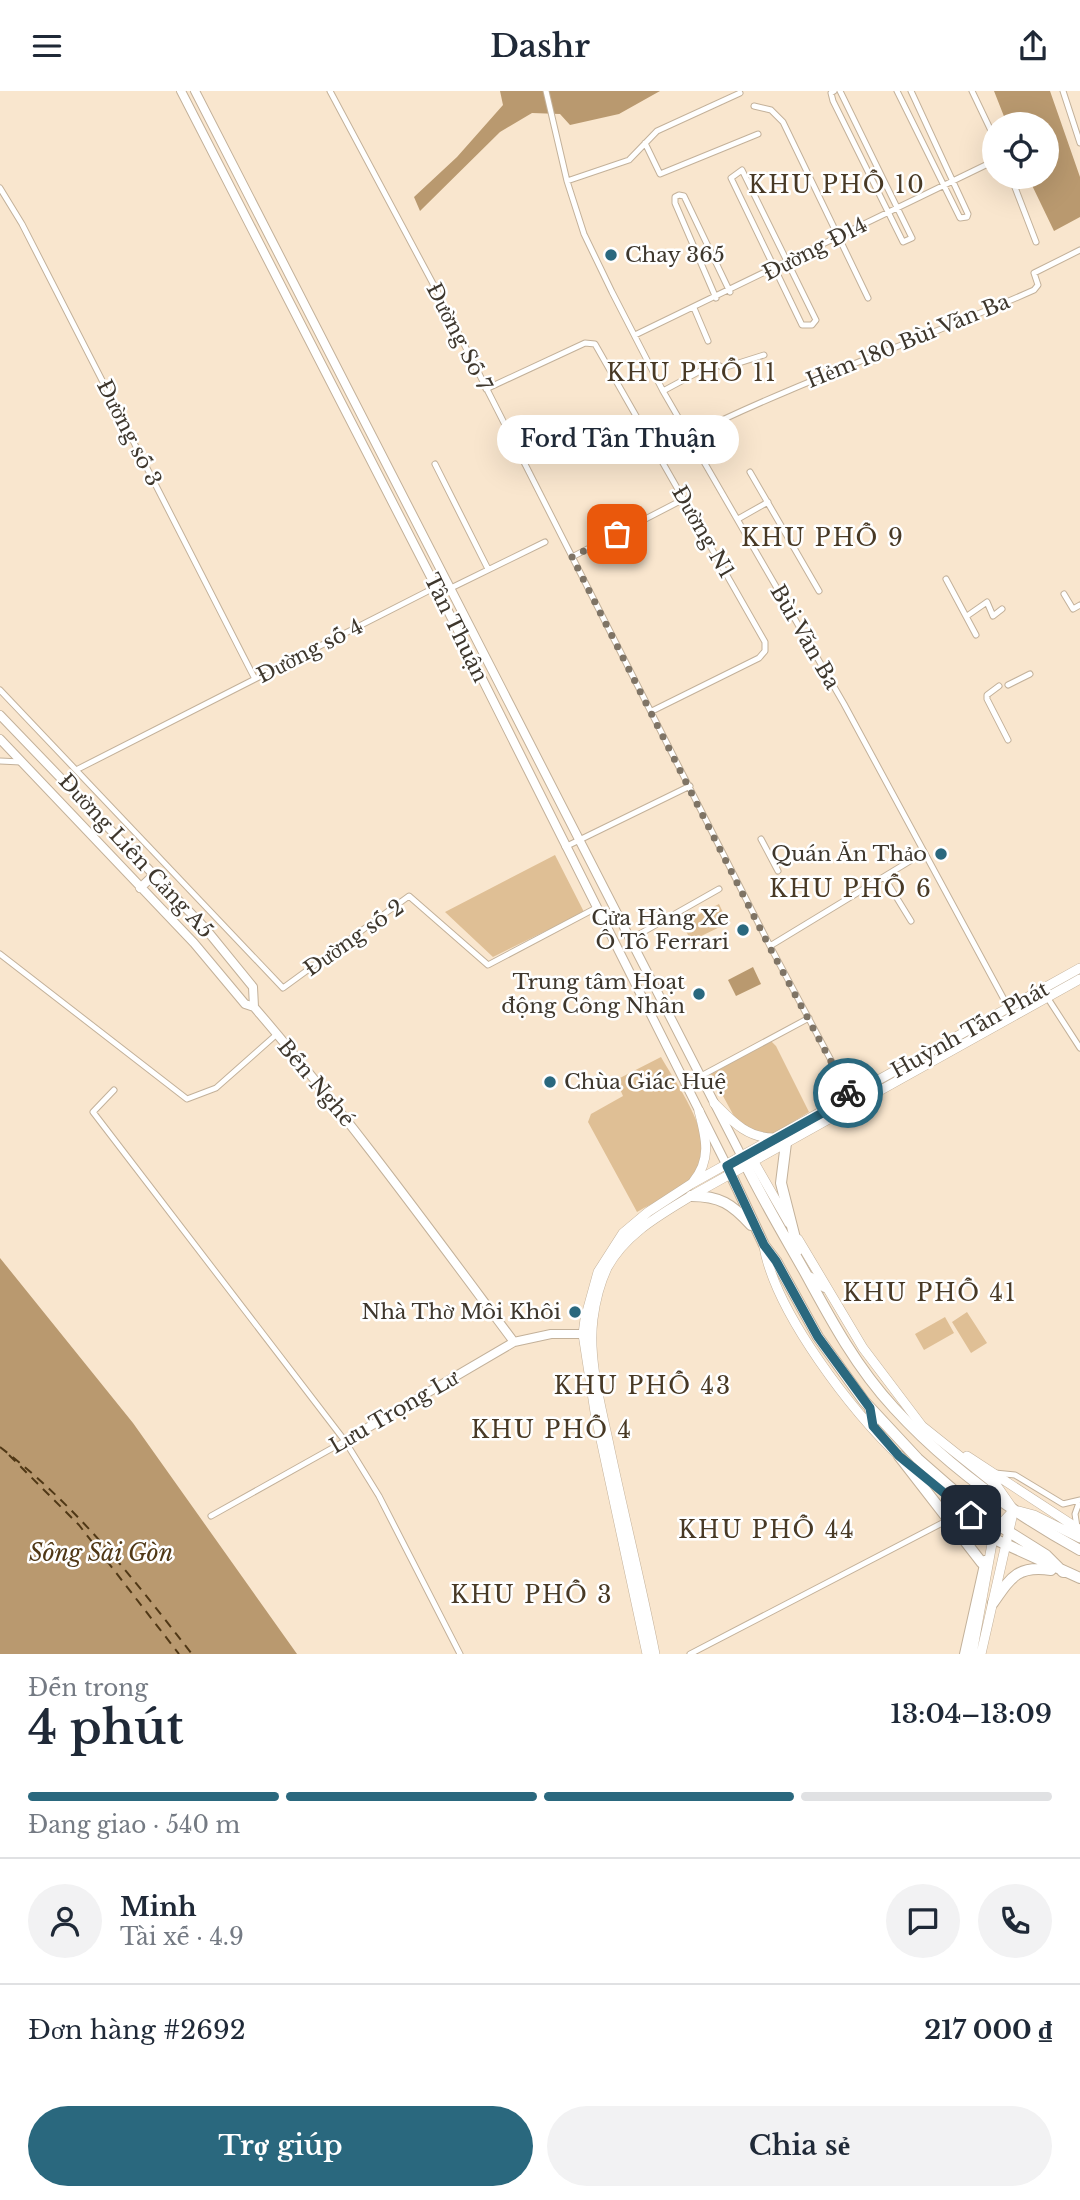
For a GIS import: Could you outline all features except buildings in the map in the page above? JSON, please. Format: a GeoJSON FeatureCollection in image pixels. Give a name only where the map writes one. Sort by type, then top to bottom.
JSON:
{"type":"FeatureCollection","features":[{"type":"Feature","properties":{"kind":"highway"},"geometry":{"type":"LineString","coordinates":[[780,1141],[781,1183],[789,1224],[806,1275],[825,1287]]}},
{"type":"Feature","properties":{"kind":"highway"},"geometry":{"type":"LineString","coordinates":[[747,1162],[845,1345],[871,1381],[905,1419],[963,1472],[1013,1511],[1080,1550]]}},
{"type":"Feature","properties":{"kind":"highway"},"geometry":{"type":"LineString","coordinates":[[729,1170],[764,1245],[776,1261],[818,1337],[870,1408],[918,1459],[982,1515],[1046,1555],[1063,1572]]}},
{"type":"Feature","properties":{"kind":"highway"},"geometry":{"type":"LineString","coordinates":[[691,1190],[733,1205],[758,1233]]}},
{"type":"Feature","properties":{"kind":"highway"},"geometry":{"type":"LineString","coordinates":[[870,1408],[873,1426]]}},
{"type":"Feature","properties":{"kind":"highway"},"geometry":{"type":"LineString","coordinates":[[905,1419],[922,1426]]}},
{"type":"Feature","properties":{"kind":"highway"},"geometry":{"type":"LineString","coordinates":[[899,1456],[918,1459]]}},
{"type":"Feature","properties":{"kind":"highway"},"geometry":{"type":"LineString","coordinates":[[899,1456],[986,1559]]}},
{"type":"Feature","properties":{"kind":"highway"},"geometry":{"type":"LineString","coordinates":[[950,1519],[1080,1578]]}},
{"type":"Feature","properties":{"kind":"highway"},"geometry":{"type":"LineString","coordinates":[[993,1603],[1008,1582],[1022,1570],[1035,1568],[1063,1572]]}},
{"type":"Feature","properties":{"kind":"main road","name":"Huỳnh Tấn Phát"},"geometry":{"type":"LineString","coordinates":[[651,1651],[625,1536],[588,1335],[600,1288],[615,1255],[629,1239],[691,1190],[747,1162],[1011,1012],[1080,968]]}},
{"type":"Feature","properties":{"kind":"main road","name":"Huỳnh Tấn Phát"},"geometry":{"type":"LineString","coordinates":[[1011,1012],[1048,997],[1080,979]]}},
{"type":"Feature","properties":{"kind":"main road"},"geometry":{"type":"LineString","coordinates":[[714,1103],[747,1133],[780,1141]]}},
{"type":"Feature","properties":{"kind":"main road"},"geometry":{"type":"LineString","coordinates":[[691,1190],[707,1156],[699,1111]]}},
{"type":"Feature","properties":{"kind":"main road"},"geometry":{"type":"LineString","coordinates":[[747,1162],[789,1224],[863,1348],[922,1426],[1004,1493],[1013,1511]]}},
{"type":"Feature","properties":{"kind":"main road"},"geometry":{"type":"LineString","coordinates":[[764,1245],[768,1266],[808,1342],[842,1390],[899,1456],[971,1515],[982,1515],[990,1510],[992,1503],[987,1491]]}},
{"type":"Feature","properties":{"kind":"main road"},"geometry":{"type":"LineString","coordinates":[[961,1456],[963,1472]]}},
{"type":"Feature","properties":{"kind":"main road"},"geometry":{"type":"LineString","coordinates":[[961,1456],[970,1456],[1079,1532]]}},
{"type":"Feature","properties":{"kind":"main road"},"geometry":{"type":"LineString","coordinates":[[1013,1511],[1034,1515],[1079,1532]]}},
{"type":"Feature","properties":{"kind":"main road"},"geometry":{"type":"LineString","coordinates":[[972,1654],[990,1565],[986,1559],[993,1538],[1004,1529],[1013,1511]]}},
{"type":"Feature","properties":{"kind":"main road"},"geometry":{"type":"LineString","coordinates":[[981,1654],[1005,1545],[1004,1529]]}},
{"type":"Feature","properties":{"kind":"street","name":"Tân Thuận"},"geometry":{"type":"LineString","coordinates":[[181,91],[436,587],[729,1170]]}},
{"type":"Feature","properties":{"kind":"street","name":"Tân Thuận"},"geometry":{"type":"LineString","coordinates":[[195,91],[452,588],[577,840],[747,1162]]}},
{"type":"Feature","properties":{"kind":"street","name":"Đường Số 7"},"geometry":{"type":"LineString","coordinates":[[330,91],[652,711],[769,946],[853,1102]]}},
{"type":"Feature","properties":{"kind":"street","name":"Bùi Văn Ba"},"geometry":{"type":"LineString","coordinates":[[546,91],[567,181],[584,234],[663,391],[844,704],[1011,1012]]}},
{"type":"Feature","properties":{"kind":"street"},"geometry":{"type":"LineString","coordinates":[[834,91],[831,93],[833,101],[903,242],[909,240],[912,238],[900,207],[840,91]]}},
{"type":"Feature","properties":{"kind":"street"},"geometry":{"type":"LineString","coordinates":[[897,91],[960,218],[967,217],[911,91]]}},
{"type":"Feature","properties":{"kind":"street"},"geometry":{"type":"LineString","coordinates":[[972,91],[982,112]]}},
{"type":"Feature","properties":{"kind":"street"},"geometry":{"type":"LineString","coordinates":[[1063,91],[1080,143]]}},
{"type":"Feature","properties":{"kind":"street"},"geometry":{"type":"LineString","coordinates":[[567,181],[629,160],[657,131],[740,93]]}},
{"type":"Feature","properties":{"kind":"street"},"geometry":{"type":"LineString","coordinates":[[754,106],[771,110],[783,123],[868,298]]}},
{"type":"Feature","properties":{"kind":"street"},"geometry":{"type":"LineString","coordinates":[[1072,118],[1080,116]]}},
{"type":"Feature","properties":{"kind":"street"},"geometry":{"type":"LineString","coordinates":[[645,143],[660,174],[758,134]]}},
{"type":"Feature","properties":{"kind":"street","name":"Đường Đ14"},"geometry":{"type":"LineString","coordinates":[[635,335],[730,292],[982,167]]}},
{"type":"Feature","properties":{"kind":"street"},"geometry":{"type":"LineString","coordinates":[[742,170],[788,263],[816,320],[812,325],[802,325],[774,270],[731,178],[736,172],[742,170]]}},
{"type":"Feature","properties":{"kind":"street","name":"Đường số 3"},"geometry":{"type":"LineString","coordinates":[[0,188],[22,225],[255,679]]}},
{"type":"Feature","properties":{"kind":"street"},"geometry":{"type":"LineString","coordinates":[[1016,189],[1036,242]]}},
{"type":"Feature","properties":{"kind":"street"},"geometry":{"type":"LineString","coordinates":[[716,298],[675,203],[675,197],[679,195],[684,196],[730,292]]}},
{"type":"Feature","properties":{"kind":"street","name":"Hẻm 180 Bùi Văn Ba"},"geometry":{"type":"LineString","coordinates":[[689,436],[747,407],[965,321],[1034,290],[1038,285],[1033,274],[1080,250]]}},
{"type":"Feature","properties":{"kind":"street"},"geometry":{"type":"LineString","coordinates":[[694,308],[708,341]]}},
{"type":"Feature","properties":{"kind":"street","name":"Đường N1"},"geometry":{"type":"LineString","coordinates":[[486,389],[592,342],[598,347],[765,642],[765,651],[759,657],[652,711]]}},
{"type":"Feature","properties":{"kind":"street"},"geometry":{"type":"LineString","coordinates":[[663,391],[715,363],[723,368],[764,355]]}},
{"type":"Feature","properties":{"kind":"street"},"geometry":{"type":"LineString","coordinates":[[435,464],[488,569]]}},
{"type":"Feature","properties":{"kind":"street"},"geometry":{"type":"LineString","coordinates":[[750,472],[819,591]]}},
{"type":"Feature","properties":{"kind":"street"},"geometry":{"type":"LineString","coordinates":[[382,482],[394,476]]}},
{"type":"Feature","properties":{"kind":"street"},"geometry":{"type":"LineString","coordinates":[[572,557],[684,499]]}},
{"type":"Feature","properties":{"kind":"street"},"geometry":{"type":"LineString","coordinates":[[738,519],[768,502]]}},
{"type":"Feature","properties":{"kind":"street"},"geometry":{"type":"LineString","coordinates":[[436,587],[452,588],[545,542]]}},
{"type":"Feature","properties":{"kind":"street"},"geometry":{"type":"LineString","coordinates":[[946,579],[976,635]]}},
{"type":"Feature","properties":{"kind":"street","name":"Đường số 4"},"geometry":{"type":"LineString","coordinates":[[78,769],[436,587]]}},
{"type":"Feature","properties":{"kind":"street"},"geometry":{"type":"LineString","coordinates":[[1065,594],[1073,609],[1080,605]]}},
{"type":"Feature","properties":{"kind":"street"},"geometry":{"type":"LineString","coordinates":[[967,616],[987,602],[993,616],[1002,609]]}},
{"type":"Feature","properties":{"kind":"street"},"geometry":{"type":"LineString","coordinates":[[1008,685],[1030,674]]}},
{"type":"Feature","properties":{"kind":"street"},"geometry":{"type":"LineString","coordinates":[[999,687],[987,695],[987,699],[1009,740]]}},
{"type":"Feature","properties":{"kind":"street"},"geometry":{"type":"LineString","coordinates":[[0,690],[78,769]]}},
{"type":"Feature","properties":{"kind":"street","name":"Đường Liên Cảng A5"},"geometry":{"type":"LineString","coordinates":[[0,715],[155,874],[253,987],[254,1007]]}},
{"type":"Feature","properties":{"kind":"street","name":"Đường Liên Cảng A5"},"geometry":{"type":"LineString","coordinates":[[0,739],[194,943],[245,1004],[254,1007],[277,1034]]}},
{"type":"Feature","properties":{"kind":"street"},"geometry":{"type":"LineString","coordinates":[[0,761],[23,763]]}},
{"type":"Feature","properties":{"kind":"street","name":"Đường số 2"},"geometry":{"type":"LineString","coordinates":[[78,769],[284,988],[409,897],[488,965],[596,908]]}},
{"type":"Feature","properties":{"kind":"street"},"geometry":{"type":"LineString","coordinates":[[55,795],[68,782]]}},
{"type":"Feature","properties":{"kind":"street"},"geometry":{"type":"LineString","coordinates":[[565,847],[690,786]]}},
{"type":"Feature","properties":{"kind":"street"},"geometry":{"type":"LineString","coordinates":[[761,839],[778,871]]}},
{"type":"Feature","properties":{"kind":"street"},"geometry":{"type":"LineString","coordinates":[[769,946],[923,853]]}},
{"type":"Feature","properties":{"kind":"street"},"geometry":{"type":"LineString","coordinates":[[140,888],[155,874]]}},
{"type":"Feature","properties":{"kind":"street"},"geometry":{"type":"LineString","coordinates":[[884,877],[911,921]]}},
{"type":"Feature","properties":{"kind":"street"},"geometry":{"type":"LineString","coordinates":[[629,940],[719,889]]}},
{"type":"Feature","properties":{"kind":"street"},"geometry":{"type":"LineString","coordinates":[[591,897],[604,890]]}},
{"type":"Feature","properties":{"kind":"street","name":"Bến Nghé"},"geometry":{"type":"LineString","coordinates":[[0,954],[187,1099],[215,1087],[277,1034],[391,1176],[514,1342]]}},
{"type":"Feature","properties":{"kind":"street"},"geometry":{"type":"LineString","coordinates":[[1048,997],[1080,1048]]}},
{"type":"Feature","properties":{"kind":"street"},"geometry":{"type":"LineString","coordinates":[[686,1084],[809,1018]]}},
{"type":"Feature","properties":{"kind":"street"},"geometry":{"type":"LineString","coordinates":[[114,1090],[93,1112],[345,1441],[379,1496],[460,1654]]}},
{"type":"Feature","properties":{"kind":"street","name":"Lưu Trọng Lư"},"geometry":{"type":"LineString","coordinates":[[211,1516],[514,1342],[551,1334],[588,1335]]}},
{"type":"Feature","properties":{"kind":"street"},"geometry":{"type":"LineString","coordinates":[[984,1475],[1015,1475],[1063,1504],[1080,1500]]}},
{"type":"Feature","properties":{"kind":"street"},"geometry":{"type":"LineString","coordinates":[[1079,1532],[1075,1514],[1080,1500]]}},
{"type":"Feature","properties":{"kind":"street"},"geometry":{"type":"LineString","coordinates":[[691,1654],[950,1519]]}},
{"type":"Feature","properties":{"kind":"street"},"geometry":{"type":"LineString","coordinates":[[964,1654],[986,1559]]}},
{"type":"Feature","properties":{"kind":"shaded area"},"geometry":{"type":"Polygon","coordinates":[[[555,855],[584,912],[493,957],[445,912],[555,855]]]}},
{"type":"Feature","properties":{"kind":"shaded area"},"geometry":{"type":"Polygon","coordinates":[[[719,904],[728,923],[691,941],[682,923],[719,904]]]}},
{"type":"Feature","properties":{"kind":"shaded area"},"geometry":{"type":"Polygon","coordinates":[[[771,1041],[809,1112],[770,1136],[749,1132],[735,1118],[711,1074],[771,1041]]]}},
{"type":"Feature","properties":{"kind":"shaded area"},"geometry":{"type":"Polygon","coordinates":[[[661,1057],[685,1097],[700,1130],[703,1160],[697,1173],[684,1185],[637,1212],[588,1122],[591,1114],[623,1096],[616,1080],[661,1057]]]}},
{"type":"Feature","properties":{"kind":"shaded area"},"geometry":{"type":"Polygon","coordinates":[[[967,1312],[987,1343],[971,1353],[952,1322],[967,1312]]]}},
{"type":"Feature","properties":{"kind":"shaded area"},"geometry":{"type":"Polygon","coordinates":[[[945,1317],[954,1333],[924,1350],[915,1334],[945,1317]]]}},
{"type":"Feature","properties":{"kind":"water"},"geometry":{"type":"Polygon","coordinates":[[[500,91],[660,91],[619,114],[570,125],[560,114],[532,113],[500,132],[420,211],[414,197],[457,157],[503,105],[500,91]]]}},
{"type":"Feature","properties":{"kind":"water"},"geometry":{"type":"Polygon","coordinates":[[[994,91],[1050,91],[1057,112],[1002,112],[994,91]]]}},
{"type":"Feature","properties":{"kind":"water"},"geometry":{"type":"Polygon","coordinates":[[[1059,117],[1080,177],[1080,217],[1054,231],[1034,189],[1059,189],[1059,117]]]}},
{"type":"Feature","properties":{"kind":"water"},"geometry":{"type":"Polygon","coordinates":[[[753,967],[761,984],[736,996],[728,980],[753,967]]]}},
{"type":"Feature","properties":{"kind":"water","name":"Sông Sài Gòn"},"geometry":{"type":"Polygon","coordinates":[[[0,1258],[133,1423],[297,1654],[0,1654],[0,1258]]]}},
{"type":"Feature","properties":{"kind":"ferry route"},"geometry":{"type":"LineString","coordinates":[[0,1447],[55,1494],[103,1544],[192,1654]]}},
{"type":"Feature","properties":{"kind":"ferry route"},"geometry":{"type":"LineString","coordinates":[[9,1455],[79,1525],[179,1654]]}},
{"type":"Feature","properties":{"kind":"way so far"},"geometry":{"type":"LineString","coordinates":[[617,534],[572,557],[769,946],[848,1093]]}},
{"type":"Feature","properties":{"kind":"place","name":"Chay 365"},"geometry":{"type":"Point","coordinates":[611,255]}},
{"type":"Feature","properties":{"kind":"place","name":"Ford Tân Thuận"},"geometry":{"type":"Point","coordinates":[617,534]}},
{"type":"Feature","properties":{"kind":"place","name":"Quán Ăn Thảo"},"geometry":{"type":"Point","coordinates":[941,854]}},
{"type":"Feature","properties":{"kind":"place","name":"Cửa Hàng Xe Ô Tô Ferrari"},"geometry":{"type":"Point","coordinates":[743,930]}},
{"type":"Feature","properties":{"kind":"place","name":"Trung tâm Hoạt động Công Nhân"},"geometry":{"type":"Point","coordinates":[699,994]}},
{"type":"Feature","properties":{"kind":"place","name":"Chùa Giác Huệ"},"geometry":{"type":"Point","coordinates":[550,1082]}},
{"type":"Feature","properties":{"kind":"place","name":"Nhà Thờ Môi Khôi"},"geometry":{"type":"Point","coordinates":[575,1312]}},
{"type":"Feature","properties":{"kind":"district","name":"KHU PHỐ 10"},"geometry":{"type":"Point","coordinates":[837,185]}},
{"type":"Feature","properties":{"kind":"district","name":"KHU PHỐ 11"},"geometry":{"type":"Point","coordinates":[692,373]}},
{"type":"Feature","properties":{"kind":"district","name":"KHU PHỐ 9"},"geometry":{"type":"Point","coordinates":[823,538]}},
{"type":"Feature","properties":{"kind":"district","name":"KHU PHỐ 6"},"geometry":{"type":"Point","coordinates":[851,889]}},
{"type":"Feature","properties":{"kind":"district","name":"KHU PHỐ 41"},"geometry":{"type":"Point","coordinates":[930,1293]}},
{"type":"Feature","properties":{"kind":"district","name":"KHU PHỐ 43"},"geometry":{"type":"Point","coordinates":[643,1386]}},
{"type":"Feature","properties":{"kind":"district","name":"KHU PHỐ 4"},"geometry":{"type":"Point","coordinates":[552,1430]}},
{"type":"Feature","properties":{"kind":"district","name":"KHU PHỐ 44"},"geometry":{"type":"Point","coordinates":[767,1530]}},
{"type":"Feature","properties":{"kind":"district","name":"KHU PHỐ 3"},"geometry":{"type":"Point","coordinates":[532,1595]}},
{"type":"Feature","properties":{"kind":"route"},"geometry":{"type":"LineString","coordinates":[[848,1093],[851,1097],[727,1166],[764,1245],[776,1261],[818,1337],[870,1408],[873,1426],[899,1456],[971,1515]]}}]}
